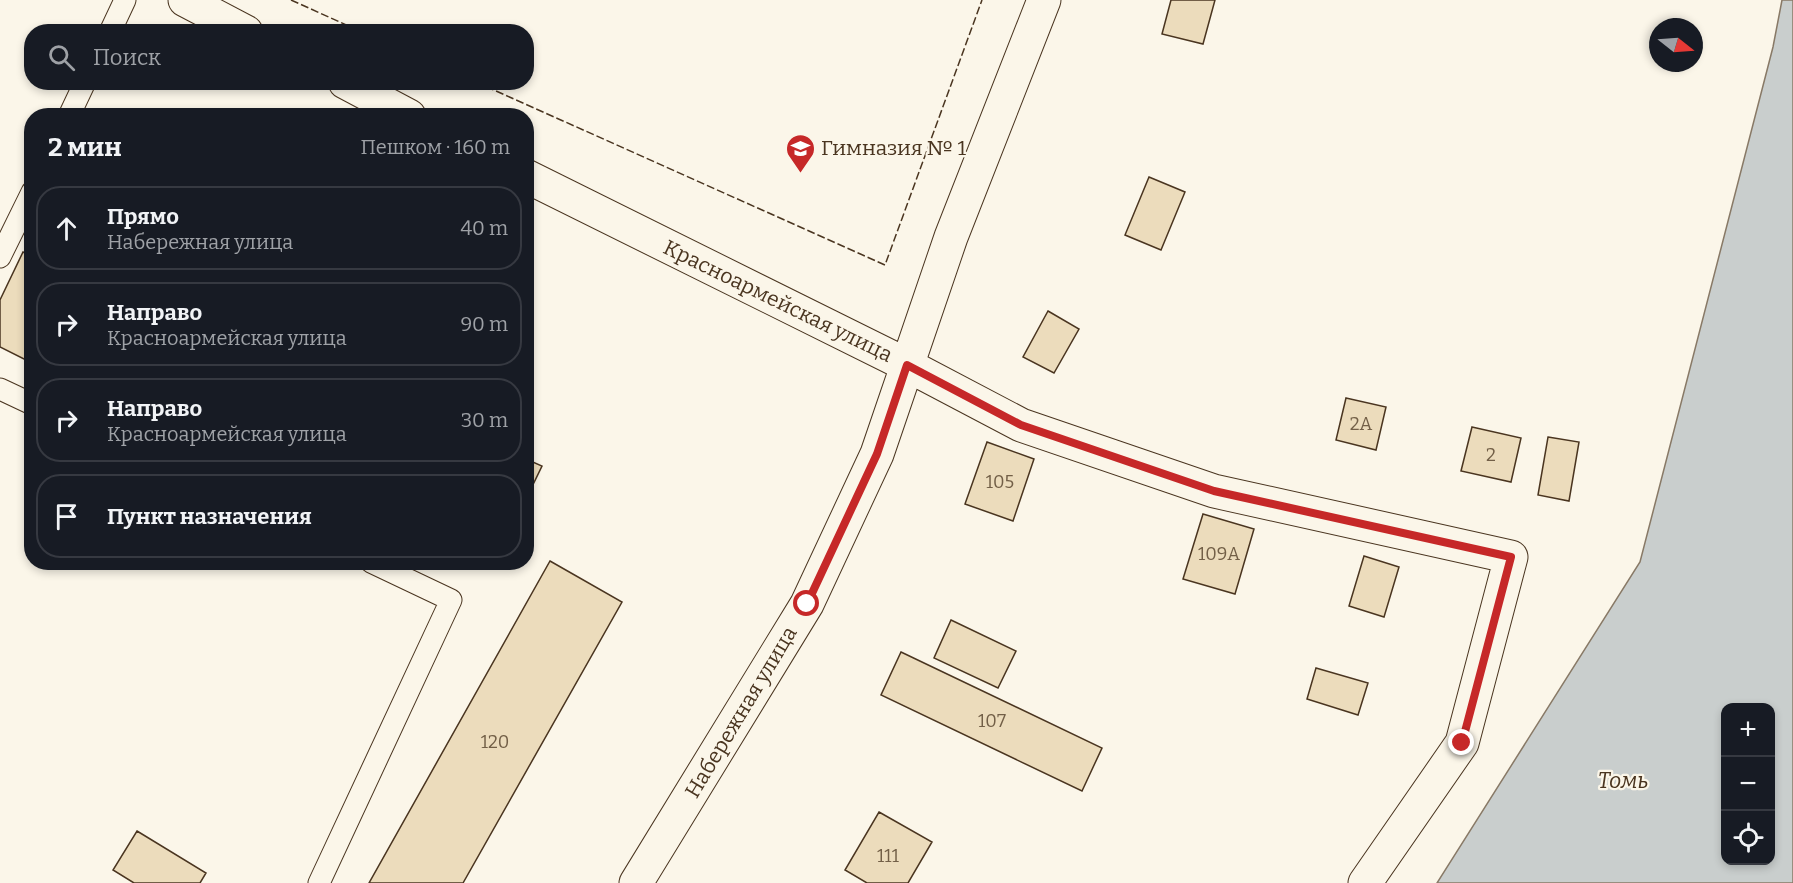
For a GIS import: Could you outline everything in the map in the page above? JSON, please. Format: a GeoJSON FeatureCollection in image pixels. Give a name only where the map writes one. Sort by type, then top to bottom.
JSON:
{"type":"FeatureCollection","features":[{"type":"Feature","properties":{"kind":"street"},"geometry":{"type":"LineString","coordinates":[[185,0],[231,24]]}},
{"type":"Feature","properties":{"kind":"street","name":"Набережная улица"},"geometry":{"type":"LineString","coordinates":[[636,883],[807,604],[877,454],[951,237],[1044,0]]}},
{"type":"Feature","properties":{"kind":"street"},"geometry":{"type":"LineString","coordinates":[[360,90],[394,108]]}},
{"type":"Feature","properties":{"kind":"street","name":"Красноармейская улица"},"geometry":{"type":"LineString","coordinates":[[534,180],[907,365],[1021,425],[1214,491],[1511,557],[1462,743],[1365,883]]}},
{"type":"Feature","properties":{"kind":"lane"},"geometry":{"type":"LineString","coordinates":[[114,24],[125,0]]}},
{"type":"Feature","properties":{"kind":"lane"},"geometry":{"type":"LineString","coordinates":[[73,108],[81,90]]}},
{"type":"Feature","properties":{"kind":"lane"},"geometry":{"type":"LineString","coordinates":[[0,257],[24,208]]}},
{"type":"Feature","properties":{"kind":"lane"},"geometry":{"type":"LineString","coordinates":[[0,389],[24,400]]}},
{"type":"Feature","properties":{"kind":"lane"},"geometry":{"type":"LineString","coordinates":[[319,883],[451,600],[387,570]]}},
{"type":"Feature","properties":{"kind":"water","name":"Томь"},"geometry":{"type":"Polygon","coordinates":[[[1782,0],[1793,0],[1793,883],[1437,883],[1640,562],[1773,47],[1782,0]]]}},
{"type":"Feature","properties":{"kind":"building"},"geometry":{"type":"Polygon","coordinates":[[[1171,0],[1215,0],[1203,44],[1162,34],[1171,0]]]}},
{"type":"Feature","properties":{"kind":"building"},"geometry":{"type":"Polygon","coordinates":[[[1149,177],[1185,192],[1161,250],[1125,235],[1149,177]]]}},
{"type":"Feature","properties":{"kind":"building"},"geometry":{"type":"Polygon","coordinates":[[[24,252],[24,359],[0,347],[0,300],[24,252]]]}},
{"type":"Feature","properties":{"kind":"building"},"geometry":{"type":"Polygon","coordinates":[[[1048,311],[1079,329],[1054,373],[1023,357],[1048,311]]]}},
{"type":"Feature","properties":{"kind":"building"},"geometry":{"type":"Polygon","coordinates":[[[1346,398],[1386,407],[1376,450],[1336,440],[1346,398]]]}},
{"type":"Feature","properties":{"kind":"building"},"geometry":{"type":"Polygon","coordinates":[[[1472,427],[1521,438],[1511,482],[1461,471],[1472,427]]]}},
{"type":"Feature","properties":{"kind":"building"},"geometry":{"type":"Polygon","coordinates":[[[1548,437],[1579,442],[1569,501],[1538,495],[1548,437]]]}},
{"type":"Feature","properties":{"kind":"building"},"geometry":{"type":"Polygon","coordinates":[[[987,442],[1034,459],[1013,521],[965,504],[987,442]]]}},
{"type":"Feature","properties":{"kind":"building"},"geometry":{"type":"Polygon","coordinates":[[[534,462],[542,466],[534,482],[534,462]]]}},
{"type":"Feature","properties":{"kind":"building"},"geometry":{"type":"Polygon","coordinates":[[[1203,514],[1254,529],[1235,594],[1183,579],[1203,514]]]}},
{"type":"Feature","properties":{"kind":"building"},"geometry":{"type":"Polygon","coordinates":[[[1364,556],[1399,567],[1384,617],[1349,606],[1364,556]]]}},
{"type":"Feature","properties":{"kind":"building"},"geometry":{"type":"Polygon","coordinates":[[[550,561],[622,602],[463,883],[369,883],[550,561]]]}},
{"type":"Feature","properties":{"kind":"building"},"geometry":{"type":"Polygon","coordinates":[[[951,620],[1016,651],[998,688],[934,658],[951,620]]]}},
{"type":"Feature","properties":{"kind":"building"},"geometry":{"type":"Polygon","coordinates":[[[901,652],[1102,748],[1082,791],[881,695],[901,652]]]}},
{"type":"Feature","properties":{"kind":"building"},"geometry":{"type":"Polygon","coordinates":[[[1316,668],[1368,683],[1358,715],[1307,699],[1316,668]]]}},
{"type":"Feature","properties":{"kind":"building"},"geometry":{"type":"Polygon","coordinates":[[[879,812],[932,842],[908,883],[867,883],[845,870],[879,812]]]}},
{"type":"Feature","properties":{"kind":"building"},"geometry":{"type":"Polygon","coordinates":[[[137,831],[206,873],[200,883],[134,883],[113,870],[137,831]]]}},
{"type":"Feature","properties":{"kind":"fence"},"geometry":{"type":"LineString","coordinates":[[291,0],[344,24]]}},
{"type":"Feature","properties":{"kind":"fence"},"geometry":{"type":"LineString","coordinates":[[494,90],[885,265],[982,0]]}},
{"type":"Feature","properties":{"kind":"place","name":"Гимназия № 1"},"geometry":{"type":"Point","coordinates":[800,174]}},
{"type":"Feature","properties":{"kind":"route"},"geometry":{"type":"LineString","coordinates":[[807,604],[877,454],[907,365],[1021,425],[1214,491],[1511,557],[1462,743]]}}]}
